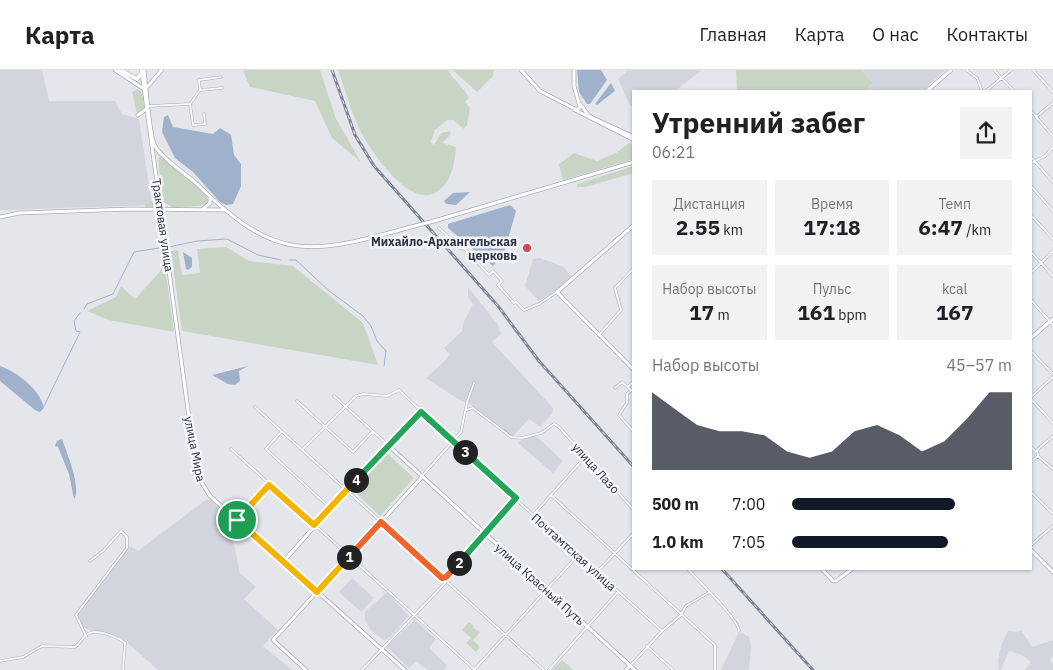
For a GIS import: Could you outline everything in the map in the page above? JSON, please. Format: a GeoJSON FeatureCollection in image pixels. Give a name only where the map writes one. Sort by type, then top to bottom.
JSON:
{"type":"FeatureCollection","features":[{"type":"Feature","properties":{"kind":"main road"},"geometry":{"type":"LineString","coordinates":[[116,70],[146,89],[162,70]]}},
{"type":"Feature","properties":{"kind":"main road"},"geometry":{"type":"LineString","coordinates":[[120,70],[136,79],[140,78],[143,71]]}},
{"type":"Feature","properties":{"kind":"main road"},"geometry":{"type":"LineString","coordinates":[[521,70],[540,91],[572,109],[631,137]]}},
{"type":"Feature","properties":{"kind":"main road"},"geometry":{"type":"LineString","coordinates":[[572,109],[580,108],[574,86],[574,70]]}},
{"type":"Feature","properties":{"kind":"main road"},"geometry":{"type":"LineString","coordinates":[[928,90],[951,70]]}},
{"type":"Feature","properties":{"kind":"main road","name":"Трактовая улица"},"geometry":{"type":"LineString","coordinates":[[143,71],[184,379]]}},
{"type":"Feature","properties":{"kind":"main road"},"geometry":{"type":"LineString","coordinates":[[579,101],[587,114],[598,121]]}},
{"type":"Feature","properties":{"kind":"main road"},"geometry":{"type":"LineString","coordinates":[[138,115],[144,113],[148,106]]}},
{"type":"Feature","properties":{"kind":"main road","name":"Трактовая улица"},"geometry":{"type":"LineString","coordinates":[[148,106],[154,141],[164,155]]}},
{"type":"Feature","properties":{"kind":"main road"},"geometry":{"type":"LineString","coordinates":[[154,161],[157,155],[164,155],[227,212],[263,236],[304,248],[339,246],[434,221],[632,163]]}},
{"type":"Feature","properties":{"kind":"main road"},"geometry":{"type":"LineString","coordinates":[[194,209],[208,206],[209,196]]}},
{"type":"Feature","properties":{"kind":"main road"},"geometry":{"type":"LineString","coordinates":[[0,217],[19,213],[194,209],[227,212]]}},
{"type":"Feature","properties":{"kind":"main road"},"geometry":{"type":"LineString","coordinates":[[632,227],[557,292],[632,368]]}},
{"type":"Feature","properties":{"kind":"main road"},"geometry":{"type":"LineString","coordinates":[[1032,337],[1052,322]]}},
{"type":"Feature","properties":{"kind":"main road","name":"улица Мира"},"geometry":{"type":"LineString","coordinates":[[184,379],[200,482],[207,493],[403,670]]}},
{"type":"Feature","properties":{"kind":"main road"},"geometry":{"type":"LineString","coordinates":[[283,562],[314,525],[389,446]]}},
{"type":"Feature","properties":{"kind":"main road","name":"улица Красный Путь"},"geometry":{"type":"LineString","coordinates":[[389,446],[635,670]]}},
{"type":"Feature","properties":{"kind":"main road"},"geometry":{"type":"LineString","coordinates":[[306,670],[273,640],[422,477]]}},
{"type":"Feature","properties":{"kind":"main road"},"geometry":{"type":"LineString","coordinates":[[1032,551],[1053,572]]}},
{"type":"Feature","properties":{"kind":"main road"},"geometry":{"type":"LineString","coordinates":[[823,570],[836,581],[851,570]]}},
{"type":"Feature","properties":{"kind":"main road"},"geometry":{"type":"LineString","coordinates":[[626,670],[630,666]]}},
{"type":"Feature","properties":{"kind":"street"},"geometry":{"type":"LineString","coordinates":[[966,70],[977,78],[982,90]]}},
{"type":"Feature","properties":{"kind":"street"},"geometry":{"type":"LineString","coordinates":[[994,70],[1013,90]]}},
{"type":"Feature","properties":{"kind":"street"},"geometry":{"type":"LineString","coordinates":[[987,90],[1010,70]]}},
{"type":"Feature","properties":{"kind":"street"},"geometry":{"type":"LineString","coordinates":[[1033,70],[1053,92]]}},
{"type":"Feature","properties":{"kind":"street"},"geometry":{"type":"LineString","coordinates":[[204,114],[205,124],[193,126],[190,104],[200,90],[199,80],[221,77]]}},
{"type":"Feature","properties":{"kind":"street"},"geometry":{"type":"LineString","coordinates":[[200,90],[222,88]]}},
{"type":"Feature","properties":{"kind":"street"},"geometry":{"type":"LineString","coordinates":[[1036,117],[1053,103]]}},
{"type":"Feature","properties":{"kind":"street"},"geometry":{"type":"LineString","coordinates":[[148,106],[190,104]]}},
{"type":"Feature","properties":{"kind":"street"},"geometry":{"type":"LineString","coordinates":[[1032,112],[1053,136]]}},
{"type":"Feature","properties":{"kind":"street"},"geometry":{"type":"LineString","coordinates":[[1053,147],[1045,156],[1034,160],[1053,182]]}},
{"type":"Feature","properties":{"kind":"street"},"geometry":{"type":"LineString","coordinates":[[1032,187],[1053,211]]}},
{"type":"Feature","properties":{"kind":"street"},"geometry":{"type":"LineString","coordinates":[[1032,216],[1051,234],[1053,239]]}},
{"type":"Feature","properties":{"kind":"street"},"geometry":{"type":"LineString","coordinates":[[439,228],[460,248],[465,249],[488,275],[493,271],[502,281],[498,285],[514,303],[516,302],[524,310],[539,304],[557,292]]}},
{"type":"Feature","properties":{"kind":"street"},"geometry":{"type":"LineString","coordinates":[[1032,272],[1053,251]]}},
{"type":"Feature","properties":{"kind":"street"},"geometry":{"type":"LineString","coordinates":[[1032,253],[1053,276]]}},
{"type":"Feature","properties":{"kind":"street"},"geometry":{"type":"LineString","coordinates":[[599,335],[620,312],[621,306],[615,288],[632,270]]}},
{"type":"Feature","properties":{"kind":"street"},"geometry":{"type":"LineString","coordinates":[[1032,301],[1052,322]]}},
{"type":"Feature","properties":{"kind":"street"},"geometry":{"type":"LineString","coordinates":[[1032,351],[1053,376],[1032,397]]}},
{"type":"Feature","properties":{"kind":"street"},"geometry":{"type":"LineString","coordinates":[[615,388],[622,382],[631,390],[626,396],[626,406],[620,412],[620,417],[630,428]]}},
{"type":"Feature","properties":{"kind":"street"},"geometry":{"type":"LineString","coordinates":[[422,477],[454,442],[463,429],[466,410],[474,383]]}},
{"type":"Feature","properties":{"kind":"street"},"geometry":{"type":"LineString","coordinates":[[628,387],[632,383]]}},
{"type":"Feature","properties":{"kind":"street","name":"Почтамтская улица"},"geometry":{"type":"LineString","coordinates":[[346,406],[356,396],[363,394],[387,396],[399,390],[533,515],[662,631]]}},
{"type":"Feature","properties":{"kind":"street","name":"улица Красный Путь"},"geometry":{"type":"LineString","coordinates":[[334,396],[389,446]]}},
{"type":"Feature","properties":{"kind":"street"},"geometry":{"type":"LineString","coordinates":[[1032,399],[1053,423]]}},
{"type":"Feature","properties":{"kind":"street"},"geometry":{"type":"LineString","coordinates":[[297,402],[353,452],[374,432]]}},
{"type":"Feature","properties":{"kind":"street"},"geometry":{"type":"LineString","coordinates":[[302,450],[346,406]]}},
{"type":"Feature","properties":{"kind":"street"},"geometry":{"type":"LineString","coordinates":[[255,407],[544,670]]}},
{"type":"Feature","properties":{"kind":"street","name":"улица Лазо"},"geometry":{"type":"LineString","coordinates":[[466,410],[473,408],[511,437],[516,438],[541,433],[554,424],[558,426],[632,508]]}},
{"type":"Feature","properties":{"kind":"street"},"geometry":{"type":"LineString","coordinates":[[389,446],[421,412]]}},
{"type":"Feature","properties":{"kind":"street"},"geometry":{"type":"LineString","coordinates":[[282,432],[266,449],[330,508]]}},
{"type":"Feature","properties":{"kind":"street"},"geometry":{"type":"LineString","coordinates":[[1036,452],[1053,436]]}},
{"type":"Feature","properties":{"kind":"street"},"geometry":{"type":"LineString","coordinates":[[1032,448],[1053,469]]}},
{"type":"Feature","properties":{"kind":"street"},"geometry":{"type":"LineString","coordinates":[[231,449],[348,557],[475,670],[578,555]]}},
{"type":"Feature","properties":{"kind":"street"},"geometry":{"type":"LineString","coordinates":[[533,515],[586,456]]}},
{"type":"Feature","properties":{"kind":"street"},"geometry":{"type":"LineString","coordinates":[[1032,461],[1038,456]]}},
{"type":"Feature","properties":{"kind":"street"},"geometry":{"type":"LineString","coordinates":[[237,520],[269,485]]}},
{"type":"Feature","properties":{"kind":"street"},"geometry":{"type":"LineString","coordinates":[[1032,493],[1053,514]]}},
{"type":"Feature","properties":{"kind":"street"},"geometry":{"type":"LineString","coordinates":[[552,496],[632,569]]}},
{"type":"Feature","properties":{"kind":"street"},"geometry":{"type":"LineString","coordinates":[[362,670],[447,580],[446,577],[516,498]]}},
{"type":"Feature","properties":{"kind":"street"},"geometry":{"type":"LineString","coordinates":[[1032,543],[1053,526]]}},
{"type":"Feature","properties":{"kind":"street"},"geometry":{"type":"LineString","coordinates":[[76,615],[127,548],[127,537],[121,531],[103,551],[90,560]]}},
{"type":"Feature","properties":{"kind":"street"},"geometry":{"type":"LineString","coordinates":[[597,572],[632,534]]}},
{"type":"Feature","properties":{"kind":"street"},"geometry":{"type":"LineString","coordinates":[[633,570],[715,645],[715,670]]}},
{"type":"Feature","properties":{"kind":"street"},"geometry":{"type":"LineString","coordinates":[[689,570],[738,624],[739,631]]}},
{"type":"Feature","properties":{"kind":"street"},"geometry":{"type":"LineString","coordinates":[[442,578],[446,577]]}},
{"type":"Feature","properties":{"kind":"street"},"geometry":{"type":"LineString","coordinates":[[549,670],[618,592]]}},
{"type":"Feature","properties":{"kind":"street"},"geometry":{"type":"LineString","coordinates":[[630,666],[662,631],[681,614],[688,604],[708,593]]}},
{"type":"Feature","properties":{"kind":"street"},"geometry":{"type":"LineString","coordinates":[[72,613],[76,615],[86,636]]}},
{"type":"Feature","properties":{"kind":"street"},"geometry":{"type":"LineString","coordinates":[[0,661],[23,656],[37,647],[71,648],[78,645],[86,636],[94,632],[125,643],[123,670]]}},
{"type":"Feature","properties":{"kind":"street"},"geometry":{"type":"LineString","coordinates":[[648,646],[673,670]]}},
{"type":"Feature","properties":{"kind":"shaded area"},"geometry":{"type":"Polygon","coordinates":[[[0,70],[42,70],[49,101],[115,101],[122,114],[139,119],[152,205],[0,210],[0,70]]]}},
{"type":"Feature","properties":{"kind":"shaded area"},"geometry":{"type":"Polygon","coordinates":[[[628,70],[702,70],[676,90],[632,90],[632,107],[618,79],[628,70]]]}},
{"type":"Feature","properties":{"kind":"shaded area"},"geometry":{"type":"Polygon","coordinates":[[[861,70],[945,70],[924,90],[866,90],[873,83],[861,70]]]}},
{"type":"Feature","properties":{"kind":"shaded area"},"geometry":{"type":"Polygon","coordinates":[[[540,258],[564,267],[571,276],[557,290],[539,301],[525,286],[533,259],[540,258]]]}},
{"type":"Feature","properties":{"kind":"shaded area"},"geometry":{"type":"Polygon","coordinates":[[[468,287],[498,325],[501,334],[492,342],[553,408],[552,414],[540,427],[529,419],[512,437],[472,405],[458,399],[426,378],[447,359],[449,354],[444,348],[462,331],[464,321],[473,304],[468,297],[468,287]]]}},
{"type":"Feature","properties":{"kind":"shaded area"},"geometry":{"type":"Polygon","coordinates":[[[528,436],[536,436],[563,461],[553,473],[518,443],[528,436]]]}},
{"type":"Feature","properties":{"kind":"shaded area"},"geometry":{"type":"Polygon","coordinates":[[[206,500],[211,500],[243,532],[233,540],[240,573],[256,587],[244,599],[278,630],[263,646],[292,670],[158,670],[122,638],[81,627],[76,617],[130,546],[138,551],[206,500]]]}},
{"type":"Feature","properties":{"kind":"shaded area"},"geometry":{"type":"Polygon","coordinates":[[[352,578],[374,598],[361,612],[339,592],[352,578]]]}},
{"type":"Feature","properties":{"kind":"shaded area"},"geometry":{"type":"Polygon","coordinates":[[[387,592],[409,616],[388,639],[383,640],[371,630],[365,620],[365,612],[387,592]]]}},
{"type":"Feature","properties":{"kind":"shaded area"},"geometry":{"type":"Polygon","coordinates":[[[415,620],[436,639],[429,648],[448,666],[444,670],[428,670],[416,661],[409,668],[386,646],[415,620]]]}},
{"type":"Feature","properties":{"kind":"shaded area"},"geometry":{"type":"Polygon","coordinates":[[[1021,630],[1032,647],[1053,640],[1053,656],[1049,660],[1053,664],[1053,670],[1025,670],[1031,662],[1022,655],[1009,651],[1001,670],[999,670],[998,661],[1001,646],[1008,631],[1018,632],[1021,630]]]}},
{"type":"Feature","properties":{"kind":"shaded area"},"geometry":{"type":"Polygon","coordinates":[[[742,633],[749,637],[751,647],[749,670],[721,670],[738,634],[742,633]]]}},
{"type":"Feature","properties":{"kind":"green space"},"geometry":{"type":"Polygon","coordinates":[[[243,70],[320,70],[336,119],[361,162],[332,138],[315,101],[250,87],[243,70]]]}},
{"type":"Feature","properties":{"kind":"green space"},"geometry":{"type":"Polygon","coordinates":[[[338,70],[448,70],[467,94],[469,98],[465,102],[470,108],[467,125],[464,129],[453,120],[447,120],[435,130],[431,142],[434,145],[441,133],[450,131],[451,134],[442,143],[456,147],[451,173],[440,189],[435,193],[424,195],[413,192],[390,173],[371,149],[359,128],[338,70]]]}},
{"type":"Feature","properties":{"kind":"green space"},"geometry":{"type":"Polygon","coordinates":[[[453,70],[494,70],[493,76],[477,92],[453,70]]]}},
{"type":"Feature","properties":{"kind":"green space"},"geometry":{"type":"Polygon","coordinates":[[[736,70],[861,70],[873,83],[866,90],[737,90],[736,70]]]}},
{"type":"Feature","properties":{"kind":"green space"},"geometry":{"type":"Polygon","coordinates":[[[138,89],[142,92],[145,110],[137,114],[132,92],[138,89]]]}},
{"type":"Feature","properties":{"kind":"green space"},"geometry":{"type":"Polygon","coordinates":[[[629,143],[632,144],[632,160],[563,180],[559,164],[574,153],[597,161],[616,153],[629,143]]]}},
{"type":"Feature","properties":{"kind":"green space"},"geometry":{"type":"Polygon","coordinates":[[[160,157],[182,170],[207,197],[209,201],[206,205],[174,208],[163,202],[158,158],[160,157]]]}},
{"type":"Feature","properties":{"kind":"green space"},"geometry":{"type":"Polygon","coordinates":[[[632,167],[632,174],[585,187],[577,187],[577,184],[632,167]]]}},
{"type":"Feature","properties":{"kind":"green space"},"geometry":{"type":"Polygon","coordinates":[[[151,186],[155,188],[158,203],[153,208],[145,208],[145,204],[153,201],[151,186]]]}},
{"type":"Feature","properties":{"kind":"green space"},"geometry":{"type":"Polygon","coordinates":[[[226,247],[249,261],[293,266],[363,323],[378,365],[182,331],[171,251],[178,250],[182,275],[200,273],[197,249],[226,247]]]}},
{"type":"Feature","properties":{"kind":"green space"},"geometry":{"type":"Polygon","coordinates":[[[165,266],[174,332],[109,320],[87,311],[116,297],[121,286],[135,299],[165,266]]]}},
{"type":"Feature","properties":{"kind":"green space"},"geometry":{"type":"Polygon","coordinates":[[[387,453],[414,478],[380,516],[352,489],[387,453]]]}},
{"type":"Feature","properties":{"kind":"green space"},"geometry":{"type":"Polygon","coordinates":[[[469,622],[474,626],[473,628],[480,632],[473,640],[480,647],[476,652],[466,643],[471,638],[462,630],[469,622]]]}},
{"type":"Feature","properties":{"kind":"green space"},"geometry":{"type":"Polygon","coordinates":[[[562,660],[573,670],[552,670],[562,660]]]}},
{"type":"Feature","properties":{"kind":"water"},"geometry":{"type":"Polygon","coordinates":[[[577,70],[601,70],[607,80],[590,104],[587,104],[579,92],[577,70]]]}},
{"type":"Feature","properties":{"kind":"water"},"geometry":{"type":"Polygon","coordinates":[[[611,83],[615,91],[597,105],[595,104],[611,83]]]}},
{"type":"Feature","properties":{"kind":"water"},"geometry":{"type":"Polygon","coordinates":[[[168,115],[173,127],[213,134],[220,128],[231,135],[234,155],[241,164],[241,186],[233,204],[226,205],[220,202],[193,172],[175,158],[162,132],[164,117],[168,115]]]}},
{"type":"Feature","properties":{"kind":"water"},"geometry":{"type":"Polygon","coordinates":[[[470,192],[456,205],[446,204],[444,201],[453,193],[470,192]]]}},
{"type":"Feature","properties":{"kind":"water"},"geometry":{"type":"Polygon","coordinates":[[[510,205],[516,211],[504,253],[493,266],[448,228],[448,224],[510,205]]]}},
{"type":"Feature","properties":{"kind":"water"},"geometry":{"type":"Polygon","coordinates":[[[183,252],[192,258],[192,267],[188,270],[186,269],[183,252]]]}},
{"type":"Feature","properties":{"kind":"water"},"geometry":{"type":"Polygon","coordinates":[[[0,366],[13,372],[33,388],[42,401],[44,408],[40,412],[0,381],[0,366]]]}},
{"type":"Feature","properties":{"kind":"water"},"geometry":{"type":"Polygon","coordinates":[[[248,366],[239,371],[240,381],[235,385],[228,384],[212,375],[248,366]]]}},
{"type":"Feature","properties":{"kind":"water"},"geometry":{"type":"Polygon","coordinates":[[[62,439],[75,478],[76,494],[74,499],[69,474],[58,447],[55,446],[57,441],[62,439]]]}},
{"type":"Feature","properties":{"kind":"waterway"},"geometry":{"type":"LineString","coordinates":[[169,247],[197,241],[227,239],[258,255],[281,260]]}},
{"type":"Feature","properties":{"kind":"waterway"},"geometry":{"type":"LineString","coordinates":[[84,309],[87,304],[113,294],[134,252],[165,247]]}},
{"type":"Feature","properties":{"kind":"waterway"},"geometry":{"type":"LineString","coordinates":[[289,260],[296,260],[328,290],[363,316],[371,326],[377,341],[386,351],[384,366]]}},
{"type":"Feature","properties":{"kind":"waterway"},"geometry":{"type":"LineString","coordinates":[[44,406],[80,332],[76,331],[74,321],[80,313]]}},
{"type":"Feature","properties":{"kind":"railway"},"geometry":{"type":"LineString","coordinates":[[332,70],[355,135],[374,166],[498,306],[539,361],[632,465]]}},
{"type":"Feature","properties":{"kind":"railway"},"geometry":{"type":"LineString","coordinates":[[723,570],[813,670]]}},
{"type":"Feature","properties":{"kind":"place","name":"Михайло-Архангельская церковь"},"geometry":{"type":"Point","coordinates":[527,248]}},
{"type":"Feature","properties":{"kind":"route"},"geometry":{"type":"LineString","coordinates":[[421,412],[516,498],[446,577],[442,578],[381,522],[317,592],[237,520],[269,485],[314,525],[421,412]]}}]}
